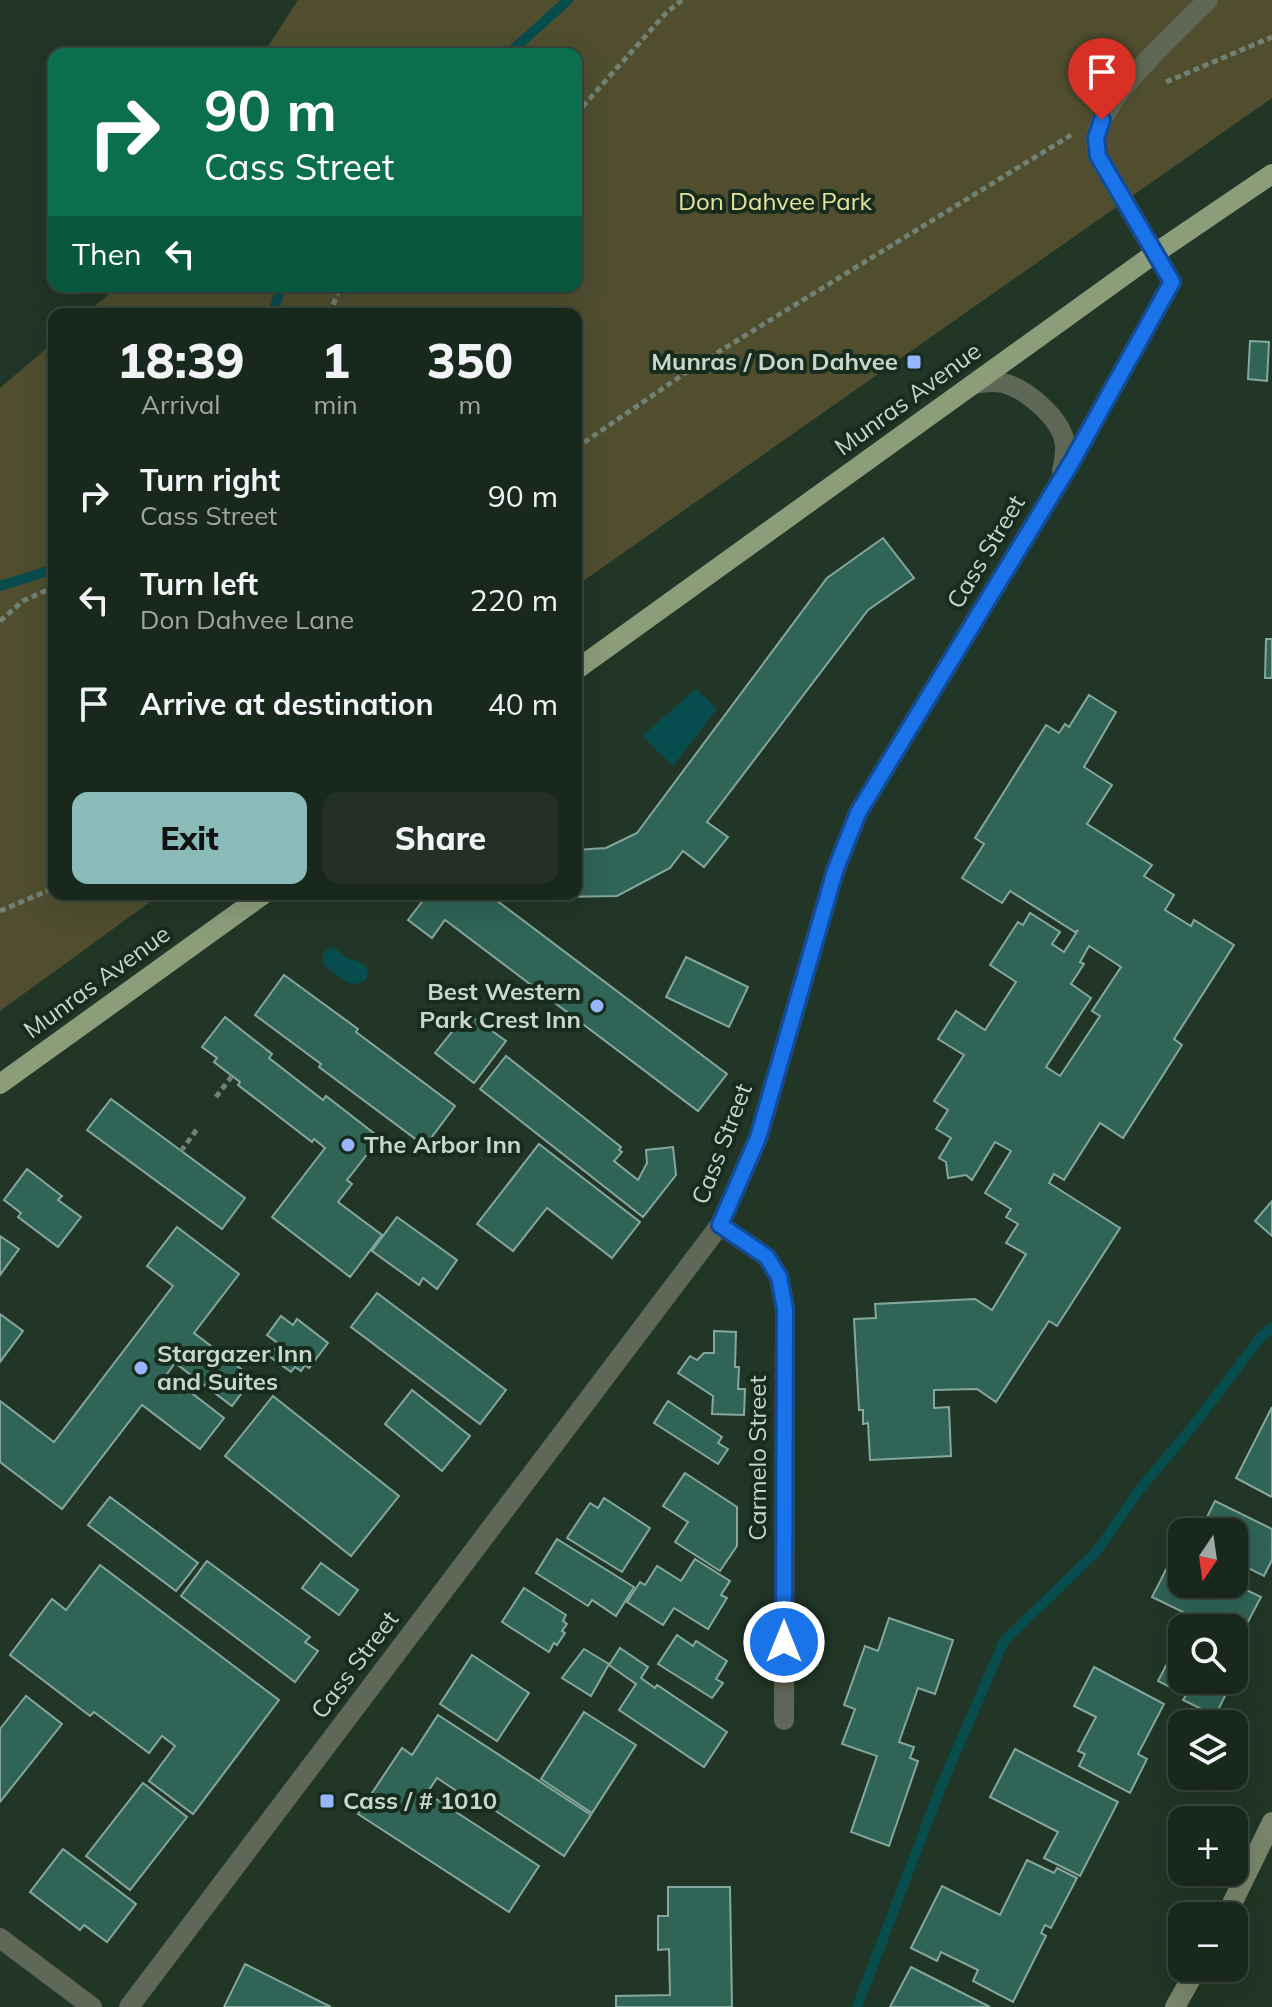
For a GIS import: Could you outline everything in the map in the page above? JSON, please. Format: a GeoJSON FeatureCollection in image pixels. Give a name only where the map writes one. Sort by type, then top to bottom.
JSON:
{"type":"FeatureCollection","features":[{"type":"Feature","properties":{"kind":"main road","name":"Munras Avenue"},"geometry":{"type":"LineString","coordinates":[[582,666],[1154,254],[1270,180]]}},
{"type":"Feature","properties":{"kind":"main road","name":"Munras Avenue"},"geometry":{"type":"LineString","coordinates":[[0,1084],[256,900]]}},
{"type":"Feature","properties":{"kind":"main road"},"geometry":{"type":"LineString","coordinates":[[1233,1902],[1272,1822]]}},
{"type":"Feature","properties":{"kind":"main road"},"geometry":{"type":"LineString","coordinates":[[1175,2007],[1189,1982]]}},
{"type":"Feature","properties":{"kind":"street"},"geometry":{"type":"LineString","coordinates":[[1154,254],[1098,156],[1096,138],[1102,120],[1116,97],[1208,0]]}},
{"type":"Feature","properties":{"kind":"street","name":"Cass Street"},"geometry":{"type":"LineString","coordinates":[[129,2007],[720,1225],[758,1138],[835,871],[858,813],[1061,479],[1172,282],[1154,254]]}},
{"type":"Feature","properties":{"kind":"street"},"geometry":{"type":"LineString","coordinates":[[973,384],[994,382],[1012,386],[1037,402],[1064,437],[1066,452],[1061,479]]}},
{"type":"Feature","properties":{"kind":"street","name":"Carmelo Street"},"geometry":{"type":"LineString","coordinates":[[720,1225],[767,1257],[779,1277],[785,1309],[784,1720]]}},
{"type":"Feature","properties":{"kind":"street"},"geometry":{"type":"LineString","coordinates":[[0,1938],[92,2007]]}},
{"type":"Feature","properties":{"kind":"path"},"geometry":{"type":"LineString","coordinates":[[582,107],[666,13],[682,0]]}},
{"type":"Feature","properties":{"kind":"path"},"geometry":{"type":"LineString","coordinates":[[1158,85],[1272,37]]}},
{"type":"Feature","properties":{"kind":"path"},"geometry":{"type":"LineString","coordinates":[[582,444],[694,367],[851,268],[1062,140],[1102,120]]}},
{"type":"Feature","properties":{"kind":"path"},"geometry":{"type":"LineString","coordinates":[[0,621],[23,601],[48,590]]}},
{"type":"Feature","properties":{"kind":"path"},"geometry":{"type":"LineString","coordinates":[[0,911],[48,891]]}},
{"type":"Feature","properties":{"kind":"path"},"geometry":{"type":"LineString","coordinates":[[216,1097],[232,1076]]}},
{"type":"Feature","properties":{"kind":"path"},"geometry":{"type":"LineString","coordinates":[[181,1151],[198,1128]]}},
{"type":"Feature","properties":{"kind":"green space","name":"Don Dahvee Park"},"geometry":{"type":"Polygon","coordinates":[[[298,0],[1272,0],[1272,98],[582,582],[582,308],[93,308],[111,292],[582,292],[582,48],[267,48],[298,0]]]}},
{"type":"Feature","properties":{"kind":"green space"},"geometry":{"type":"Polygon","coordinates":[[[48,347],[48,900],[153,900],[0,1011],[0,388],[48,347]]]}},
{"type":"Feature","properties":{"kind":"water"},"geometry":{"type":"Polygon","coordinates":[[[696,689],[717,709],[673,766],[642,736],[696,689]]]}},
{"type":"Feature","properties":{"kind":"water"},"geometry":{"type":"Polygon","coordinates":[[[331,947],[347,958],[364,964],[368,970],[366,980],[349,983],[324,965],[323,953],[331,947]]]}},
{"type":"Feature","properties":{"kind":"building"},"geometry":{"type":"Polygon","coordinates":[[[1250,341],[1269,342],[1267,381],[1248,379],[1250,341]]]}},
{"type":"Feature","properties":{"kind":"building"},"geometry":{"type":"Polygon","coordinates":[[[883,538],[914,578],[868,610],[707,822],[728,837],[704,867],[683,851],[670,868],[617,896],[582,897],[582,850],[606,848],[637,833],[827,578],[883,538]]]}},
{"type":"Feature","properties":{"kind":"building"},"geometry":{"type":"Polygon","coordinates":[[[1266,639],[1272,639],[1272,678],[1265,678],[1266,639]]]}},
{"type":"Feature","properties":{"kind":"building"},"geometry":{"type":"Polygon","coordinates":[[[1089,695],[1116,712],[1084,767],[1112,785],[1087,824],[1152,865],[1144,876],[1174,895],[1165,910],[1191,926],[1194,920],[1234,945],[1174,1039],[1182,1045],[1123,1138],[1100,1123],[1064,1180],[1054,1174],[1049,1183],[1120,1228],[1057,1326],[1049,1321],[996,1402],[977,1389],[934,1390],[934,1408],[949,1407],[951,1456],[870,1460],[868,1423],[863,1424],[863,1410],[859,1410],[854,1319],[876,1318],[875,1304],[975,1299],[992,1310],[1026,1254],[1006,1243],[1018,1224],[1006,1217],[1011,1209],[985,1193],[1011,1151],[995,1142],[972,1180],[966,1175],[948,1178],[946,1162],[939,1158],[951,1138],[936,1129],[948,1110],[934,1101],[964,1055],[938,1039],[956,1011],[985,1030],[1016,982],[990,965],[1018,922],[1023,925],[1030,913],[1060,932],[1052,944],[1064,952],[1078,930],[1075,932],[1010,891],[1002,903],[962,878],[984,844],[975,838],[1046,725],[1059,733],[1065,724],[1069,727],[1089,695]],[[1089,946],[1080,962],[1084,964],[1071,984],[1091,998],[1046,1067],[1060,1076],[1100,1016],[1092,1011],[1121,967],[1089,946]]]}},
{"type":"Feature","properties":{"kind":"building","name":"Best Western Park Crest Inn"},"geometry":{"type":"Polygon","coordinates":[[[423,900],[496,900],[727,1074],[698,1111],[445,920],[432,938],[408,920],[423,900]]]}},
{"type":"Feature","properties":{"kind":"building"},"geometry":{"type":"Polygon","coordinates":[[[686,957],[748,987],[729,1027],[666,997],[686,957]]]}},
{"type":"Feature","properties":{"kind":"building"},"geometry":{"type":"Polygon","coordinates":[[[284,975],[455,1106],[425,1146],[255,1015],[284,975]]]}},
{"type":"Feature","properties":{"kind":"building","name":"Best Western Park Crest Inn"},"geometry":{"type":"Polygon","coordinates":[[[467,1013],[506,1041],[474,1083],[435,1053],[467,1013]]]}},
{"type":"Feature","properties":{"kind":"building","name":"The Arbor Inn"},"geometry":{"type":"Polygon","coordinates":[[[225,1017],[272,1054],[269,1058],[323,1100],[326,1096],[380,1138],[347,1180],[352,1184],[338,1202],[382,1235],[350,1277],[272,1217],[325,1148],[314,1139],[312,1142],[238,1085],[240,1082],[214,1062],[217,1058],[202,1047],[225,1017]]]}},
{"type":"Feature","properties":{"kind":"building","name":"Best Western Park Crest Inn"},"geometry":{"type":"Polygon","coordinates":[[[506,1056],[621,1147],[619,1150],[622,1152],[614,1161],[638,1180],[647,1163],[646,1150],[673,1147],[676,1175],[643,1217],[480,1089],[506,1056]]]}},
{"type":"Feature","properties":{"kind":"building"},"geometry":{"type":"Polygon","coordinates":[[[111,1099],[245,1198],[222,1229],[87,1130],[111,1099]]]}},
{"type":"Feature","properties":{"kind":"building"},"geometry":{"type":"Polygon","coordinates":[[[539,1144],[640,1222],[612,1258],[547,1208],[513,1251],[477,1224],[539,1144]]]}},
{"type":"Feature","properties":{"kind":"building"},"geometry":{"type":"Polygon","coordinates":[[[27,1169],[62,1196],[58,1200],[81,1217],[58,1247],[18,1217],[21,1213],[4,1200],[27,1169]]]}},
{"type":"Feature","properties":{"kind":"building"},"geometry":{"type":"Polygon","coordinates":[[[1272,1201],[1272,1236],[1255,1221],[1272,1201]]]}},
{"type":"Feature","properties":{"kind":"building","name":"The Arbor Inn"},"geometry":{"type":"Polygon","coordinates":[[[397,1217],[457,1260],[437,1289],[423,1278],[419,1285],[372,1251],[397,1217]]]}},
{"type":"Feature","properties":{"kind":"building","name":"Stargazer Inn and Suites"},"geometry":{"type":"Polygon","coordinates":[[[177,1227],[239,1274],[194,1333],[253,1378],[232,1406],[175,1363],[167,1374],[224,1418],[200,1449],[142,1405],[62,1509],[0,1462],[0,1401],[54,1442],[173,1286],[147,1266],[177,1227]]]}},
{"type":"Feature","properties":{"kind":"building"},"geometry":{"type":"Polygon","coordinates":[[[0,1236],[19,1249],[0,1275],[0,1236]]]}},
{"type":"Feature","properties":{"kind":"building"},"geometry":{"type":"Polygon","coordinates":[[[377,1293],[506,1390],[480,1424],[351,1327],[377,1293]]]}},
{"type":"Feature","properties":{"kind":"building"},"geometry":{"type":"Polygon","coordinates":[[[0,1314],[23,1331],[0,1362],[0,1314]]]}},
{"type":"Feature","properties":{"kind":"building"},"geometry":{"type":"Polygon","coordinates":[[[281,1316],[293,1325],[297,1319],[328,1343],[309,1368],[305,1365],[301,1371],[295,1367],[291,1372],[269,1356],[279,1344],[267,1335],[281,1316]]]}},
{"type":"Feature","properties":{"kind":"building"},"geometry":{"type":"Polygon","coordinates":[[[714,1331],[736,1332],[735,1367],[739,1367],[738,1389],[745,1389],[744,1415],[712,1414],[713,1396],[678,1373],[690,1356],[697,1360],[704,1353],[714,1353],[714,1331]]]}},
{"type":"Feature","properties":{"kind":"building"},"geometry":{"type":"Polygon","coordinates":[[[412,1390],[470,1436],[442,1471],[385,1424],[412,1390]]]}},
{"type":"Feature","properties":{"kind":"building"},"geometry":{"type":"Polygon","coordinates":[[[273,1396],[399,1496],[351,1556],[225,1456],[273,1396]]]}},
{"type":"Feature","properties":{"kind":"building"},"geometry":{"type":"Polygon","coordinates":[[[668,1401],[722,1437],[718,1443],[728,1449],[718,1464],[654,1423],[668,1401]]]}},
{"type":"Feature","properties":{"kind":"building"},"geometry":{"type":"Polygon","coordinates":[[[1272,1407],[1272,1497],[1236,1478],[1272,1407]]]}},
{"type":"Feature","properties":{"kind":"building"},"geometry":{"type":"Polygon","coordinates":[[[685,1473],[737,1507],[737,1546],[720,1571],[675,1542],[688,1522],[663,1506],[685,1473]]]}},
{"type":"Feature","properties":{"kind":"building"},"geometry":{"type":"Polygon","coordinates":[[[110,1497],[198,1563],[176,1591],[88,1525],[110,1497]]]}},
{"type":"Feature","properties":{"kind":"building"},"geometry":{"type":"Polygon","coordinates":[[[604,1498],[650,1528],[622,1572],[567,1538],[590,1503],[598,1508],[604,1498]]]}},
{"type":"Feature","properties":{"kind":"building"},"geometry":{"type":"Polygon","coordinates":[[[1215,1501],[1272,1529],[1272,1560],[1264,1576],[1248,1568],[1248,1518],[1206,1518],[1215,1501]]]}},
{"type":"Feature","properties":{"kind":"building"},"geometry":{"type":"Polygon","coordinates":[[[557,1539],[634,1587],[616,1616],[592,1600],[588,1606],[536,1573],[557,1539]]]}},
{"type":"Feature","properties":{"kind":"building"},"geometry":{"type":"Polygon","coordinates":[[[695,1559],[730,1581],[721,1595],[727,1598],[708,1629],[674,1608],[663,1625],[627,1602],[640,1582],[645,1585],[657,1566],[681,1581],[695,1559]]]}},
{"type":"Feature","properties":{"kind":"building"},"geometry":{"type":"Polygon","coordinates":[[[207,1561],[310,1637],[305,1642],[318,1651],[295,1682],[181,1596],[207,1561]]]}},
{"type":"Feature","properties":{"kind":"building"},"geometry":{"type":"Polygon","coordinates":[[[321,1563],[358,1590],[339,1615],[302,1588],[321,1563]]]}},
{"type":"Feature","properties":{"kind":"building"},"geometry":{"type":"Polygon","coordinates":[[[100,1565],[279,1700],[193,1814],[149,1781],[175,1746],[162,1736],[149,1753],[94,1712],[90,1716],[10,1655],[52,1599],[66,1610],[100,1565]]]}},
{"type":"Feature","properties":{"kind":"building"},"geometry":{"type":"Polygon","coordinates":[[[1168,1566],[1168,1598],[1248,1598],[1248,1591],[1261,1597],[1248,1622],[1248,1614],[1184,1614],[1152,1597],[1168,1566]]]}},
{"type":"Feature","properties":{"kind":"building"},"geometry":{"type":"Polygon","coordinates":[[[524,1588],[566,1615],[563,1621],[567,1624],[562,1631],[565,1633],[549,1652],[502,1622],[524,1588]]]}},
{"type":"Feature","properties":{"kind":"building"},"geometry":{"type":"Polygon","coordinates":[[[889,1618],[953,1640],[935,1694],[918,1688],[899,1742],[914,1747],[910,1758],[918,1761],[889,1846],[851,1832],[877,1756],[842,1744],[855,1709],[844,1705],[865,1646],[878,1651],[889,1618]]]}},
{"type":"Feature","properties":{"kind":"building"},"geometry":{"type":"Polygon","coordinates":[[[677,1635],[693,1646],[696,1641],[727,1661],[716,1679],[723,1683],[712,1698],[658,1664],[677,1635]]]}},
{"type":"Feature","properties":{"kind":"building"},"geometry":{"type":"Polygon","coordinates":[[[620,1648],[648,1667],[641,1678],[655,1688],[657,1685],[727,1732],[704,1767],[619,1710],[636,1684],[609,1665],[620,1648]]]}},
{"type":"Feature","properties":{"kind":"building"},"geometry":{"type":"Polygon","coordinates":[[[584,1649],[609,1664],[591,1696],[562,1678],[584,1649]]]}},
{"type":"Feature","properties":{"kind":"building"},"geometry":{"type":"Polygon","coordinates":[[[472,1655],[529,1693],[497,1741],[440,1704],[472,1655]]]}},
{"type":"Feature","properties":{"kind":"building"},"geometry":{"type":"Polygon","coordinates":[[[1168,1662],[1168,1686],[1158,1681],[1168,1662]]]}},
{"type":"Feature","properties":{"kind":"building"},"geometry":{"type":"Polygon","coordinates":[[[1094,1667],[1164,1704],[1138,1754],[1147,1759],[1130,1793],[1079,1766],[1085,1754],[1078,1751],[1096,1717],[1074,1706],[1094,1667]]]}},
{"type":"Feature","properties":{"kind":"building"},"geometry":{"type":"Polygon","coordinates":[[[1226,1694],[1218,1710],[1204,1710],[1183,1700],[1186,1695],[1226,1694]]]}},
{"type":"Feature","properties":{"kind":"building"},"geometry":{"type":"Polygon","coordinates":[[[26,1696],[62,1724],[0,1802],[0,1729],[26,1696]]]}},
{"type":"Feature","properties":{"kind":"building"},"geometry":{"type":"Polygon","coordinates":[[[584,1712],[636,1745],[592,1813],[541,1779],[584,1712]]]}},
{"type":"Feature","properties":{"kind":"building"},"geometry":{"type":"Polygon","coordinates":[[[438,1715],[591,1815],[564,1856],[473,1796],[470,1800],[437,1778],[427,1793],[539,1866],[509,1912],[358,1814],[402,1748],[412,1755],[438,1715]]]}},
{"type":"Feature","properties":{"kind":"building"},"geometry":{"type":"Polygon","coordinates":[[[1015,1749],[1118,1802],[1080,1876],[1044,1858],[1058,1832],[990,1797],[1015,1749]]]}},
{"type":"Feature","properties":{"kind":"building"},"geometry":{"type":"Polygon","coordinates":[[[143,1783],[187,1817],[130,1890],[86,1856],[143,1783]]]}},
{"type":"Feature","properties":{"kind":"building"},"geometry":{"type":"Polygon","coordinates":[[[63,1849],[136,1904],[107,1942],[84,1925],[80,1930],[30,1892],[63,1849]]]}},
{"type":"Feature","properties":{"kind":"building"},"geometry":{"type":"Polygon","coordinates":[[[1027,1860],[1054,1873],[1057,1868],[1077,1878],[1051,1928],[1045,1925],[1041,1933],[1046,1936],[1013,2002],[973,1981],[978,1970],[941,1952],[937,1961],[911,1948],[942,1886],[1000,1915],[1027,1860]]]}},
{"type":"Feature","properties":{"kind":"building"},"geometry":{"type":"Polygon","coordinates":[[[668,1887],[730,1887],[732,2007],[616,2007],[616,1996],[670,1995],[669,1949],[658,1950],[658,1916],[668,1916],[668,1887]]]}},
{"type":"Feature","properties":{"kind":"building"},"geometry":{"type":"Polygon","coordinates":[[[245,1964],[331,2007],[224,2007],[245,1964]]]}},
{"type":"Feature","properties":{"kind":"building"},"geometry":{"type":"Polygon","coordinates":[[[911,1967],[990,2007],[890,2007],[911,1967]]]}},
{"type":"Feature","properties":{"kind":"waterway"},"geometry":{"type":"LineString","coordinates":[[515,48],[568,0]]}},
{"type":"Feature","properties":{"kind":"waterway"},"geometry":{"type":"LineString","coordinates":[[275,308],[279,292]]}},
{"type":"Feature","properties":{"kind":"waterway"},"geometry":{"type":"LineString","coordinates":[[0,586],[48,571]]}},
{"type":"Feature","properties":{"kind":"waterway"},"geometry":{"type":"LineString","coordinates":[[857,2007],[942,1784],[1004,1641],[1097,1551],[1140,1489],[1272,1327]]}},
{"type":"Feature","properties":{"kind":"place","name":"Munras / Don Dahvee"},"geometry":{"type":"Point","coordinates":[914,362]}},
{"type":"Feature","properties":{"kind":"place","name":"Best Western Park Crest Inn"},"geometry":{"type":"Point","coordinates":[597,1006]}},
{"type":"Feature","properties":{"kind":"place","name":"The Arbor Inn"},"geometry":{"type":"Point","coordinates":[348,1145]}},
{"type":"Feature","properties":{"kind":"place","name":"Stargazer Inn and Suites"},"geometry":{"type":"Point","coordinates":[141,1368]}},
{"type":"Feature","properties":{"kind":"place","name":"Cass / # 1010"},"geometry":{"type":"Point","coordinates":[327,1801]}},
{"type":"Feature","properties":{"kind":"route"},"geometry":{"type":"LineString","coordinates":[[784,1642],[785,1309],[779,1277],[767,1257],[720,1225],[758,1138],[835,871],[858,813],[1071,463],[1172,282],[1098,156],[1096,138],[1102,120]]}}]}
